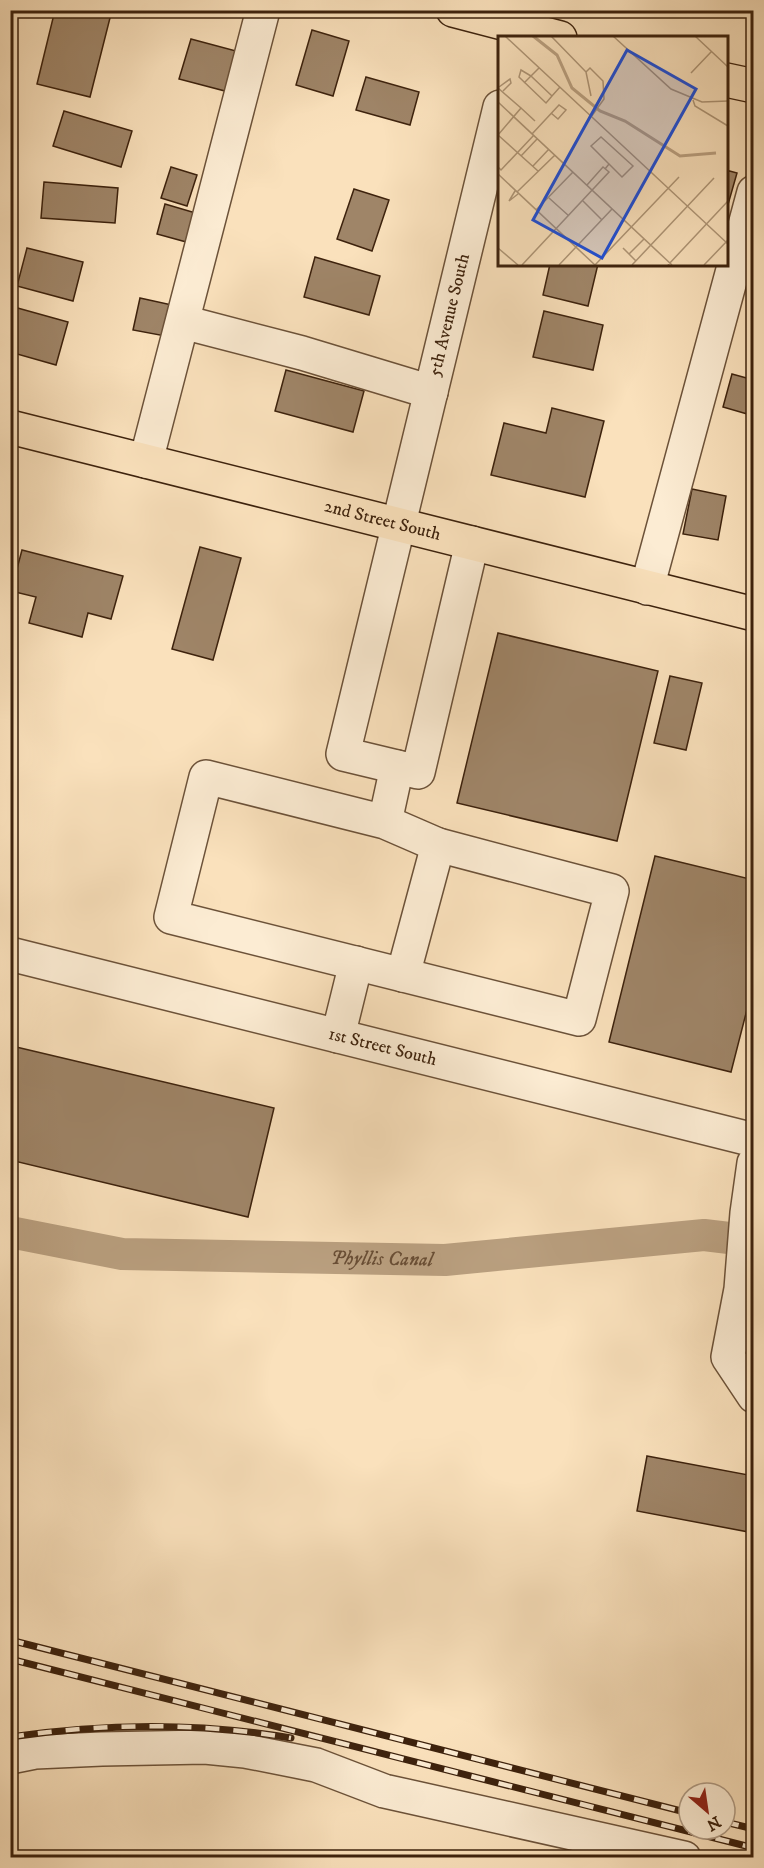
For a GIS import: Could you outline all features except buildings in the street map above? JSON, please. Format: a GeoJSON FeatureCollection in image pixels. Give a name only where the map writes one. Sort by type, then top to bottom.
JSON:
{"type":"FeatureCollection","features":[{"type":"Feature","properties":{"kind":"main road"},"geometry":{"type":"LineString","coordinates":[[453,10],[520,25],[554,36]]}},
{"type":"Feature","properties":{"kind":"main road"},"geometry":{"type":"LineString","coordinates":[[728,80],[753,86]]}},
{"type":"Feature","properties":{"kind":"main road","name":"2nd Street South"},"geometry":{"type":"LineString","coordinates":[[10,427],[753,614]]}},
{"type":"Feature","properties":{"kind":"street"},"geometry":{"type":"LineString","coordinates":[[146,461],[263,10]]}},
{"type":"Feature","properties":{"kind":"street","name":"5th Avenue South"},"geometry":{"type":"LineString","coordinates":[[397,767],[343,754],[431,392],[488,206],[498,124]]}},
{"type":"Feature","properties":{"kind":"street"},"geometry":{"type":"LineString","coordinates":[[647,588],[731,258],[753,192]]}},
{"type":"Feature","properties":{"kind":"street"},"geometry":{"type":"LineString","coordinates":[[183,322],[302,353],[431,392]]}},
{"type":"Feature","properties":{"kind":"street"},"geometry":{"type":"LineString","coordinates":[[386,822],[397,767],[418,772],[472,543]]}},
{"type":"Feature","properties":{"kind":"street"},"geometry":{"type":"LineString","coordinates":[[206,777],[386,822],[438,845],[612,891],[579,1018],[171,917],[206,777]]}},
{"type":"Feature","properties":{"kind":"street"},"geometry":{"type":"LineString","coordinates":[[403,975],[438,845]]}},
{"type":"Feature","properties":{"kind":"street","name":"1st Street South"},"geometry":{"type":"LineString","coordinates":[[10,954],[753,1140]]}},
{"type":"Feature","properties":{"kind":"street"},"geometry":{"type":"LineString","coordinates":[[338,1036],[356,963]]}},
{"type":"Feature","properties":{"kind":"street"},"geometry":{"type":"LineString","coordinates":[[753,1163],[744,1263],[728,1356],[753,1396]]}},
{"type":"Feature","properties":{"kind":"street"},"geometry":{"type":"LineString","coordinates":[[10,1757],[35,1752],[102,1749],[205,1747],[245,1751],[316,1765],[384,1791],[684,1857]]}},
{"type":"Feature","properties":{"kind":"waterway","name":"Phyllis Canal"},"geometry":{"type":"LineString","coordinates":[[10,1232],[122,1254],[445,1260],[704,1235],[754,1241]]}},
{"type":"Feature","properties":{"kind":"railway"},"geometry":{"type":"LineString","coordinates":[[10,1640],[677,1810]]}},
{"type":"Feature","properties":{"kind":"railway"},"geometry":{"type":"LineString","coordinates":[[10,1659],[754,1848]]}},
{"type":"Feature","properties":{"kind":"railway"},"geometry":{"type":"LineString","coordinates":[[10,1737],[81,1729],[151,1726],[221,1729],[291,1738]]}},
{"type":"Feature","properties":{"kind":"railway"},"geometry":{"type":"LineString","coordinates":[[737,1825],[754,1829]]}}]}
